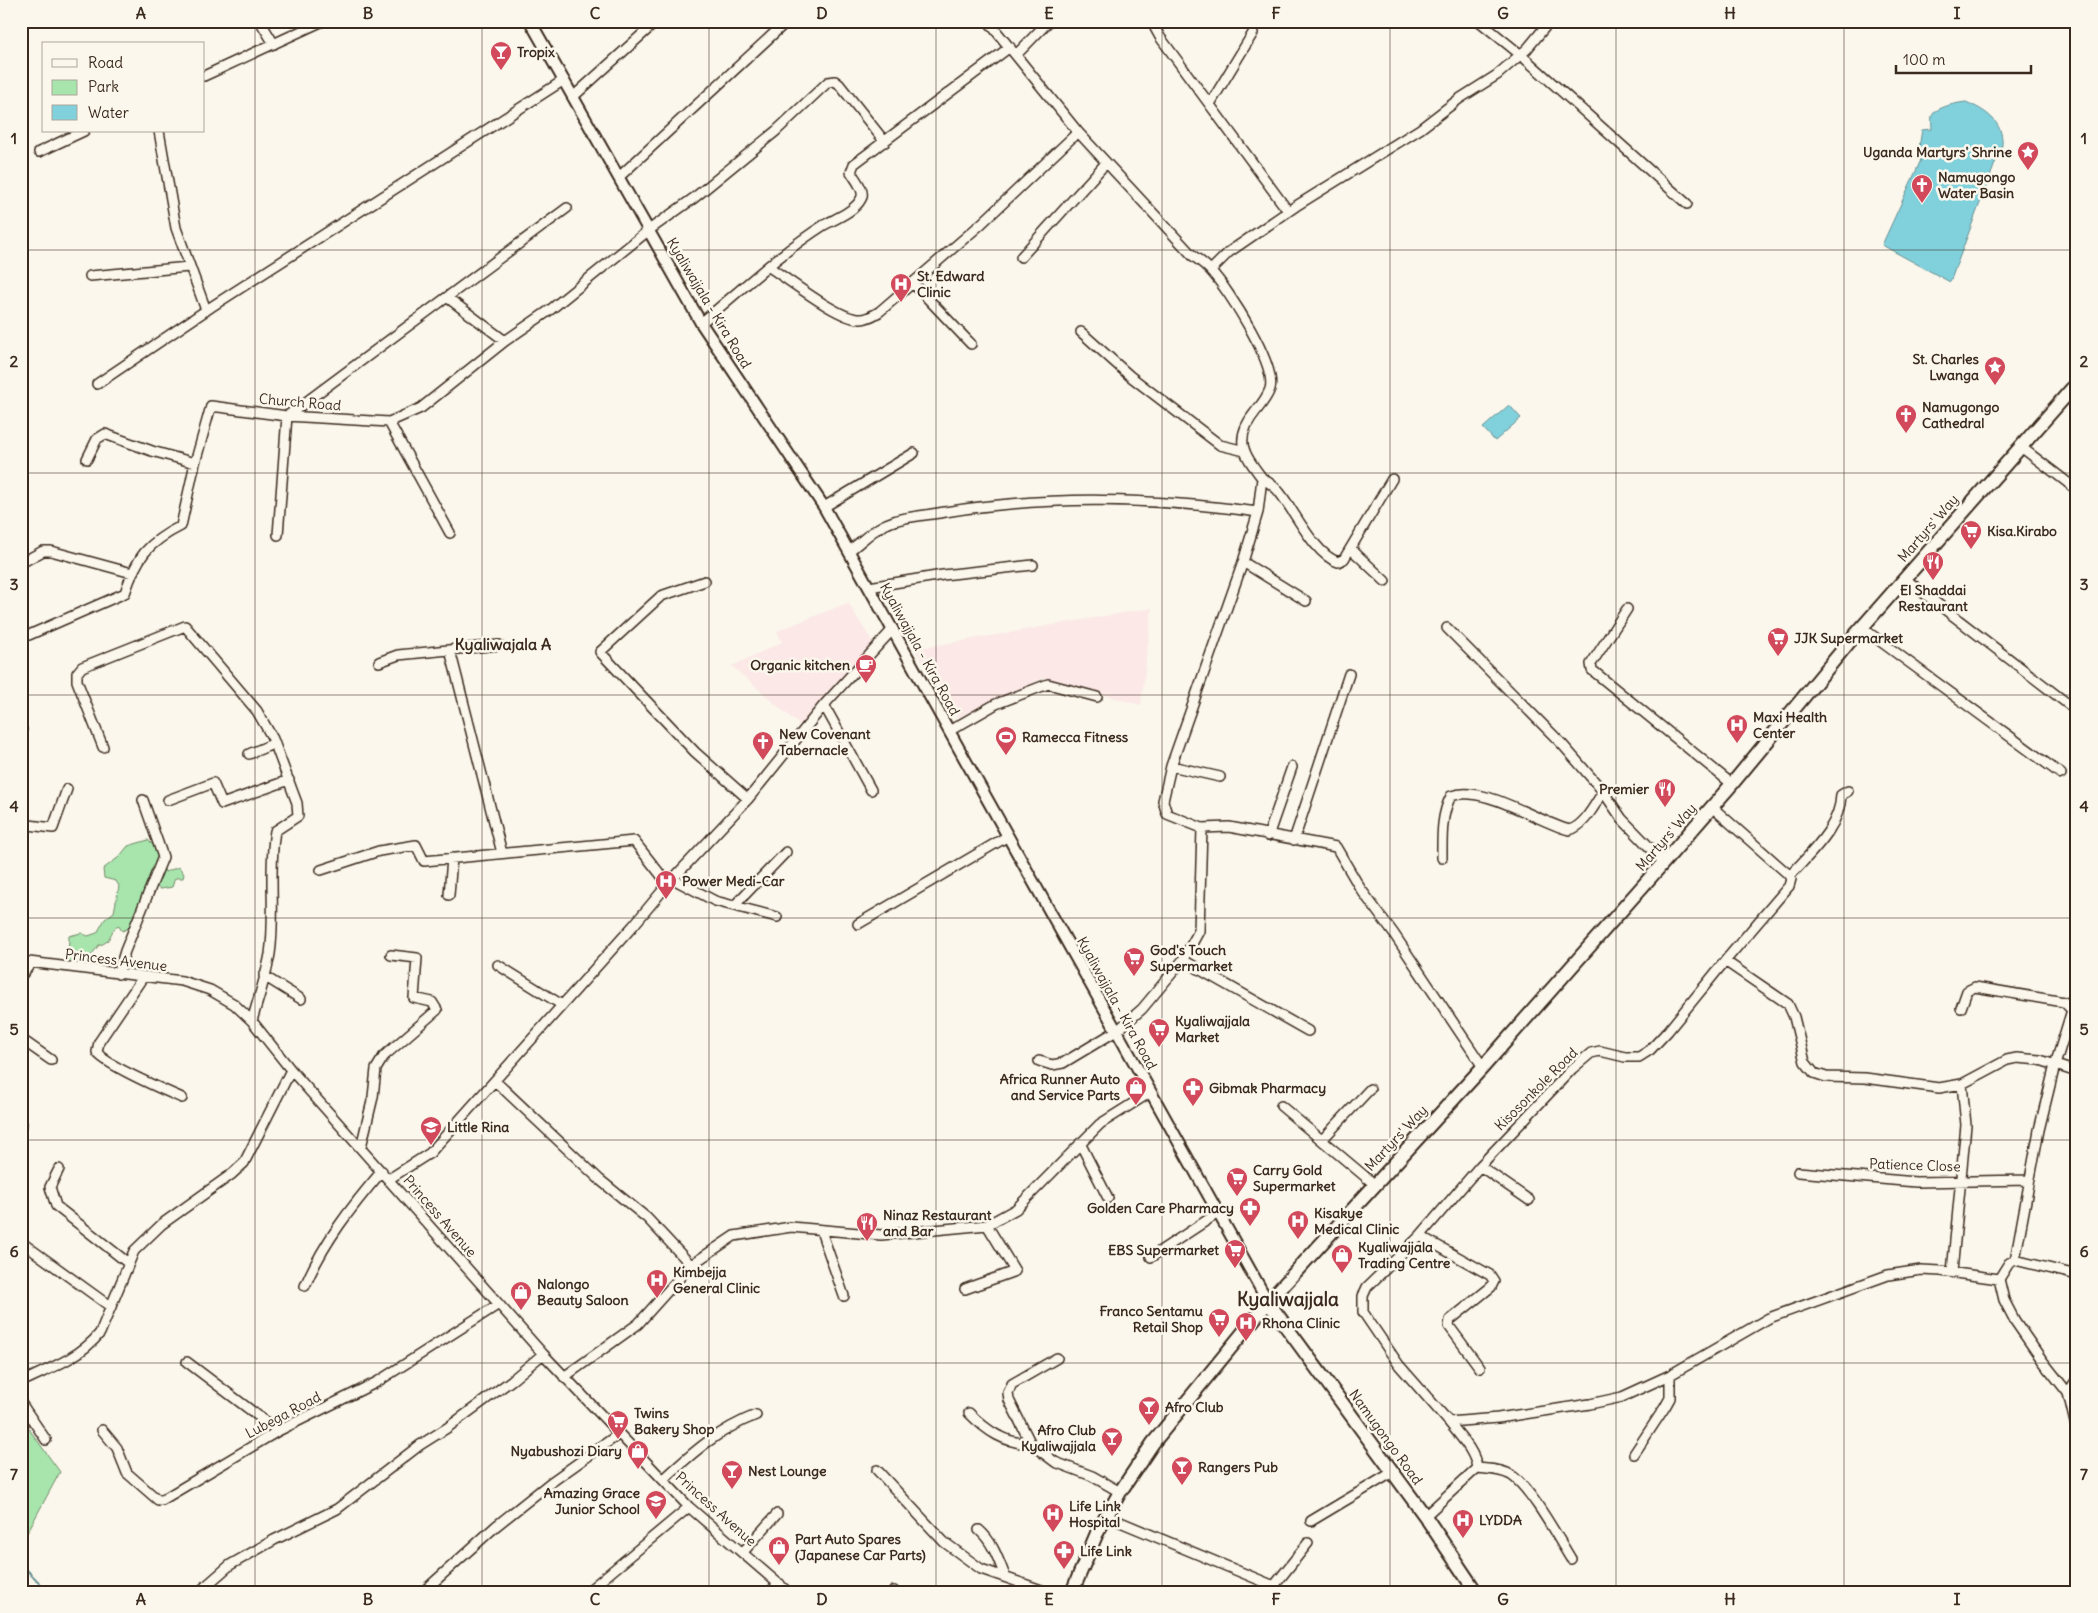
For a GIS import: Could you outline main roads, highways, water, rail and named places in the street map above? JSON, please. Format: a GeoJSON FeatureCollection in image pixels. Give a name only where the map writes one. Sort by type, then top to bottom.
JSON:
{"type":"FeatureCollection","features":[{"type":"Feature","properties":{"kind":"main road","name":"Martyrs' Way"},"geometry":{"type":"LineString","coordinates":[[1072,1592],[1096,1533],[1120,1492],[1179,1408],[1268,1302],[1483,1067],[1664,862],[1732,784],[1861,627],[2077,383]]}},
{"type":"Feature","properties":{"kind":"main road","name":"Namugongo Road"},"geometry":{"type":"LineString","coordinates":[[1268,1302],[1425,1516],[1476,1592]]}},
{"type":"Feature","properties":{"kind":"water"},"geometry":{"type":"Polygon","coordinates":[[[1966,102],[1992,118],[2000,130],[2002,145],[1950,282],[1882,245],[1921,160],[1917,159],[1922,130],[1932,129],[1932,116],[1937,110],[1966,102]]]}},
{"type":"Feature","properties":{"kind":"water"},"geometry":{"type":"Polygon","coordinates":[[[1509,405],[1521,418],[1495,441],[1483,428],[1509,405]]]}},
{"type":"Feature","properties":{"kind":"waterway"},"geometry":{"type":"LineString","coordinates":[[21,1564],[48,1592]]}},
{"type":"Feature","properties":{"kind":"place","name":"Tropix"},"geometry":{"type":"Point","coordinates":[501,71]}},
{"type":"Feature","properties":{"kind":"place","name":"Uganda Martyrs' Shrine"},"geometry":{"type":"Point","coordinates":[2028,171]}},
{"type":"Feature","properties":{"kind":"place","name":"Namugongo Water Basin"},"geometry":{"type":"Point","coordinates":[1922,204]}},
{"type":"Feature","properties":{"kind":"place","name":"St. Edward Clinic"},"geometry":{"type":"Point","coordinates":[901,303]}},
{"type":"Feature","properties":{"kind":"place","name":"St. Charles Lwanga"},"geometry":{"type":"Point","coordinates":[1995,386]}},
{"type":"Feature","properties":{"kind":"place","name":"Namugongo Cathedral"},"geometry":{"type":"Point","coordinates":[1906,434]}},
{"type":"Feature","properties":{"kind":"place","name":"Kisa.Kirabo"},"geometry":{"type":"Point","coordinates":[1971,550]}},
{"type":"Feature","properties":{"kind":"place","name":"El Shaddai Restaurant"},"geometry":{"type":"Point","coordinates":[1933,581]}},
{"type":"Feature","properties":{"kind":"place","name":"JJK Supermarket"},"geometry":{"type":"Point","coordinates":[1778,657]}},
{"type":"Feature","properties":{"kind":"place","name":"Organic kitchen"},"geometry":{"type":"Point","coordinates":[866,684]}},
{"type":"Feature","properties":{"kind":"place","name":"Maxi Health Center"},"geometry":{"type":"Point","coordinates":[1737,744]}},
{"type":"Feature","properties":{"kind":"place","name":"Ramecca Fitness"},"geometry":{"type":"Point","coordinates":[1006,756]}},
{"type":"Feature","properties":{"kind":"place","name":"New Covenant Tabernacle"},"geometry":{"type":"Point","coordinates":[763,761]}},
{"type":"Feature","properties":{"kind":"place","name":"Premier"},"geometry":{"type":"Point","coordinates":[1665,808]}},
{"type":"Feature","properties":{"kind":"place","name":"Power Medi-Car"},"geometry":{"type":"Point","coordinates":[666,900]}},
{"type":"Feature","properties":{"kind":"place","name":"God's Touch Supermarket"},"geometry":{"type":"Point","coordinates":[1134,977]}},
{"type":"Feature","properties":{"kind":"place","name":"Kyaliwajjala Market"},"geometry":{"type":"Point","coordinates":[1159,1048]}},
{"type":"Feature","properties":{"kind":"place","name":"Africa Runner Auto and Service Parts"},"geometry":{"type":"Point","coordinates":[1136,1106]}},
{"type":"Feature","properties":{"kind":"place","name":"Gibmak Pharmacy"},"geometry":{"type":"Point","coordinates":[1193,1107]}},
{"type":"Feature","properties":{"kind":"place","name":"Little Rina"},"geometry":{"type":"Point","coordinates":[431,1146]}},
{"type":"Feature","properties":{"kind":"place","name":"Carry Gold Supermarket"},"geometry":{"type":"Point","coordinates":[1237,1197]}},
{"type":"Feature","properties":{"kind":"place","name":"Golden Care Pharmacy"},"geometry":{"type":"Point","coordinates":[1250,1227]}},
{"type":"Feature","properties":{"kind":"place","name":"Kisakye Medical Clinic"},"geometry":{"type":"Point","coordinates":[1298,1240]}},
{"type":"Feature","properties":{"kind":"place","name":"Ninaz Restaurant and Bar"},"geometry":{"type":"Point","coordinates":[867,1242]}},
{"type":"Feature","properties":{"kind":"place","name":"EBS Supermarket"},"geometry":{"type":"Point","coordinates":[1235,1269]}},
{"type":"Feature","properties":{"kind":"place","name":"Kyaliwajjala Trading Centre"},"geometry":{"type":"Point","coordinates":[1342,1274]}},
{"type":"Feature","properties":{"kind":"place","name":"Kimbejja General Clinic"},"geometry":{"type":"Point","coordinates":[657,1299]}},
{"type":"Feature","properties":{"kind":"place","name":"Nalongo Beauty Saloon"},"geometry":{"type":"Point","coordinates":[521,1311]}},
{"type":"Feature","properties":{"kind":"place","name":"Franco Sentamu Retail Shop"},"geometry":{"type":"Point","coordinates":[1219,1338]}},
{"type":"Feature","properties":{"kind":"place","name":"Rhona Clinic"},"geometry":{"type":"Point","coordinates":[1246,1342]}},
{"type":"Feature","properties":{"kind":"place","name":"Afro Club"},"geometry":{"type":"Point","coordinates":[1149,1426]}},
{"type":"Feature","properties":{"kind":"place","name":"Twins Bakery Shop"},"geometry":{"type":"Point","coordinates":[618,1440]}},
{"type":"Feature","properties":{"kind":"place","name":"Afro Club Kyaliwajjala"},"geometry":{"type":"Point","coordinates":[1112,1457]}},
{"type":"Feature","properties":{"kind":"place","name":"Nyabushozi Diary"},"geometry":{"type":"Point","coordinates":[638,1470]}},
{"type":"Feature","properties":{"kind":"place","name":"Rangers Pub"},"geometry":{"type":"Point","coordinates":[1182,1486]}},
{"type":"Feature","properties":{"kind":"place","name":"Nest Lounge"},"geometry":{"type":"Point","coordinates":[732,1490]}},
{"type":"Feature","properties":{"kind":"place","name":"Amazing Grace Junior School"},"geometry":{"type":"Point","coordinates":[656,1520]}},
{"type":"Feature","properties":{"kind":"place","name":"Life Link Hospital"},"geometry":{"type":"Point","coordinates":[1053,1533]}},
{"type":"Feature","properties":{"kind":"place","name":"LYDDA"},"geometry":{"type":"Point","coordinates":[1463,1539]}},
{"type":"Feature","properties":{"kind":"place","name":"Part Auto Spares (Japanese Car Parts)"},"geometry":{"type":"Point","coordinates":[779,1566]}},
{"type":"Feature","properties":{"kind":"place","name":"Life Link"},"geometry":{"type":"Point","coordinates":[1064,1570]}},
{"type":"Feature","properties":{"kind":"district","name":"Kyaliwajala A"},"geometry":{"type":"Point","coordinates":[503,644]}},
{"type":"Feature","properties":{"kind":"district","name":"Kyaliwajjala"},"geometry":{"type":"Point","coordinates":[1288,1299]}}]}
